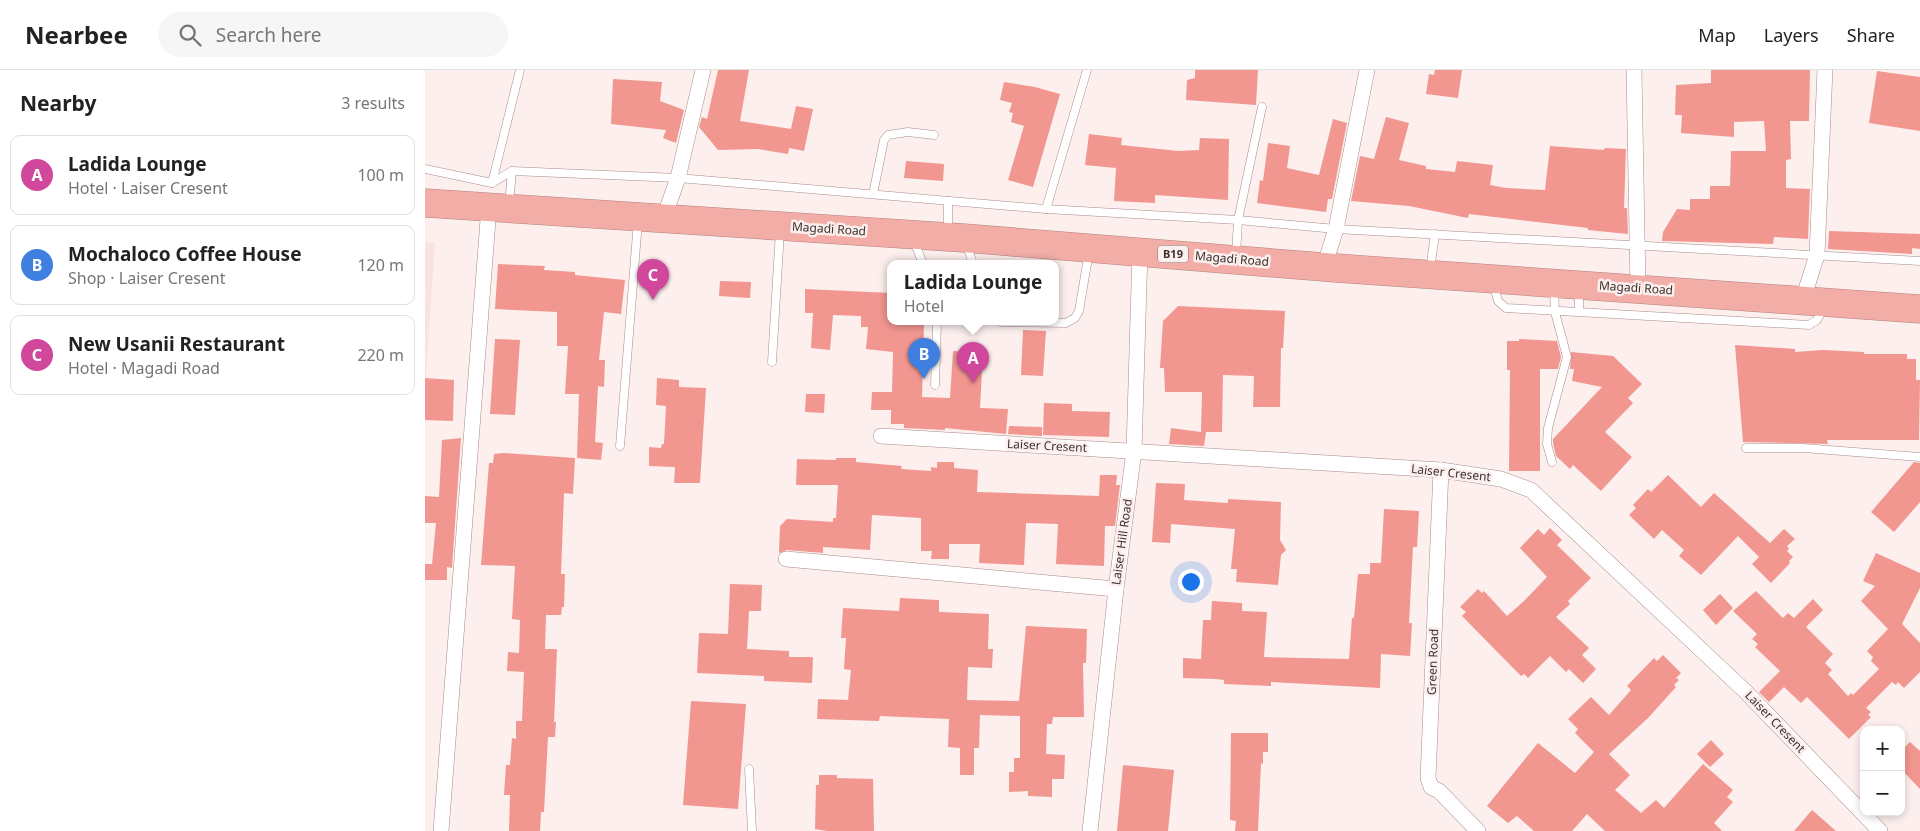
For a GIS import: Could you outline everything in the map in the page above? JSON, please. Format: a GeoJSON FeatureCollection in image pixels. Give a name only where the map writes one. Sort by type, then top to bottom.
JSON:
{"type":"FeatureCollection","features":[{"type":"Feature","properties":{"kind":"highway","name":"Magadi Road"},"geometry":{"type":"LineString","coordinates":[[425,203],[496,200],[651,216],[1140,251],[1324,267],[1815,300],[1920,309]]}},
{"type":"Feature","properties":{"kind":"street"},"geometry":{"type":"LineString","coordinates":[[651,216],[677,178],[703,70]]}},
{"type":"Feature","properties":{"kind":"street"},"geometry":{"type":"LineString","coordinates":[[1324,267],[1336,228],[1367,70]]}},
{"type":"Feature","properties":{"kind":"street"},"geometry":{"type":"LineString","coordinates":[[1634,70],[1638,288]]}},
{"type":"Feature","properties":{"kind":"street"},"geometry":{"type":"LineString","coordinates":[[1815,300],[1825,70]]}},
{"type":"Feature","properties":{"kind":"street"},"geometry":{"type":"LineString","coordinates":[[441,831],[496,200]]}},
{"type":"Feature","properties":{"kind":"street","name":"Laiser Hill Road"},"geometry":{"type":"LineString","coordinates":[[1090,831],[1116,589],[1134,451],[1140,251]]}},
{"type":"Feature","properties":{"kind":"street","name":"Laiser Cresent"},"geometry":{"type":"LineString","coordinates":[[881,436],[1441,470],[1501,479],[1531,490],[1745,691],[1880,831]]}},
{"type":"Feature","properties":{"kind":"street","name":"Green Road"},"geometry":{"type":"LineString","coordinates":[[1441,470],[1428,778],[1431,788],[1439,791],[1478,831]]}},
{"type":"Feature","properties":{"kind":"street"},"geometry":{"type":"LineString","coordinates":[[786,558],[1116,589]]}},
{"type":"Feature","properties":{"kind":"lane"},"geometry":{"type":"LineString","coordinates":[[496,200],[520,70]]}},
{"type":"Feature","properties":{"kind":"lane"},"geometry":{"type":"LineString","coordinates":[[1046,209],[1087,70]]}},
{"type":"Feature","properties":{"kind":"lane"},"geometry":{"type":"LineString","coordinates":[[1236,259],[1238,220],[1262,107]]}},
{"type":"Feature","properties":{"kind":"lane"},"geometry":{"type":"LineString","coordinates":[[873,194],[885,140],[888,135],[908,132],[934,135]]}},
{"type":"Feature","properties":{"kind":"lane"},"geometry":{"type":"LineString","coordinates":[[425,169],[496,200]]}},
{"type":"Feature","properties":{"kind":"lane"},"geometry":{"type":"LineString","coordinates":[[496,200],[512,171]]}},
{"type":"Feature","properties":{"kind":"lane"},"geometry":{"type":"LineString","coordinates":[[496,200],[512,171]]}},
{"type":"Feature","properties":{"kind":"lane"},"geometry":{"type":"LineString","coordinates":[[512,171],[677,178],[1046,209],[1238,220],[1336,228],[1920,261]]}},
{"type":"Feature","properties":{"kind":"lane"},"geometry":{"type":"LineString","coordinates":[[948,201],[956,238],[970,260]]}},
{"type":"Feature","properties":{"kind":"lane"},"geometry":{"type":"LineString","coordinates":[[620,446],[651,216]]}},
{"type":"Feature","properties":{"kind":"lane"},"geometry":{"type":"LineString","coordinates":[[772,362],[780,225]]}},
{"type":"Feature","properties":{"kind":"lane"},"geometry":{"type":"LineString","coordinates":[[1430,274],[1435,234]]}},
{"type":"Feature","properties":{"kind":"lane"},"geometry":{"type":"LineString","coordinates":[[912,235],[921,260]]}},
{"type":"Feature","properties":{"kind":"lane"},"geometry":{"type":"LineString","coordinates":[[1059,322],[1075,318],[1079,311],[1089,248]]}},
{"type":"Feature","properties":{"kind":"lane"},"geometry":{"type":"LineString","coordinates":[[1492,278],[1498,300],[1506,308],[1555,312],[1579,311],[1809,325],[1817,320],[1815,300]]}},
{"type":"Feature","properties":{"kind":"lane"},"geometry":{"type":"LineString","coordinates":[[1567,283],[1579,311]]}},
{"type":"Feature","properties":{"kind":"lane"},"geometry":{"type":"LineString","coordinates":[[1551,462],[1547,444],[1548,428],[1567,357],[1555,312],[1567,283]]}},
{"type":"Feature","properties":{"kind":"lane"},"geometry":{"type":"LineString","coordinates":[[935,386],[937,325]]}},
{"type":"Feature","properties":{"kind":"lane"},"geometry":{"type":"LineString","coordinates":[[1746,448],[1803,448],[1920,457]]}},
{"type":"Feature","properties":{"kind":"lane"},"geometry":{"type":"LineString","coordinates":[[749,768],[752,831]]}},
{"type":"Feature","properties":{"kind":"shaded area"},"geometry":{"type":"Polygon","coordinates":[[[425,242],[435,243],[425,388],[425,242]]]}},
{"type":"Feature","properties":{"kind":"building"},"geometry":{"type":"Polygon","coordinates":[[[718,70],[749,70],[740,121],[791,129],[796,106],[813,109],[804,151],[789,148],[788,154],[758,149],[718,150],[699,127],[702,117],[707,119],[718,70]]]}},
{"type":"Feature","properties":{"kind":"building"},"geometry":{"type":"Polygon","coordinates":[[[1195,70],[1258,70],[1256,105],[1186,100],[1187,80],[1195,78],[1195,70]]]}},
{"type":"Feature","properties":{"kind":"building"},"geometry":{"type":"Polygon","coordinates":[[[1435,70],[1462,70],[1458,98],[1426,94],[1429,74],[1434,75],[1435,70]]]}},
{"type":"Feature","properties":{"kind":"building"},"geometry":{"type":"Polygon","coordinates":[[[1711,70],[1810,70],[1809,121],[1790,121],[1791,159],[1786,160],[1786,188],[1810,189],[1808,239],[1774,237],[1773,244],[1662,241],[1663,232],[1677,209],[1690,210],[1690,199],[1710,199],[1710,186],[1730,186],[1731,151],[1766,151],[1764,121],[1734,122],[1734,137],[1681,133],[1682,115],[1675,115],[1676,85],[1711,83],[1711,70]]]}},
{"type":"Feature","properties":{"kind":"building"},"geometry":{"type":"Polygon","coordinates":[[[1877,71],[1920,77],[1920,131],[1869,123],[1877,71]]]}},
{"type":"Feature","properties":{"kind":"building"},"geometry":{"type":"Polygon","coordinates":[[[613,79],[662,82],[660,101],[684,110],[676,143],[663,138],[666,130],[611,124],[613,79]]]}},
{"type":"Feature","properties":{"kind":"building"},"geometry":{"type":"Polygon","coordinates":[[[1004,82],[1035,87],[1060,94],[1033,187],[1008,180],[1024,126],[1011,122],[1013,113],[1009,112],[1012,103],[1000,100],[1004,82]]]}},
{"type":"Feature","properties":{"kind":"building"},"geometry":{"type":"Polygon","coordinates":[[[1386,117],[1409,123],[1399,160],[1426,166],[1426,169],[1455,172],[1457,161],[1493,165],[1490,185],[1506,188],[1545,190],[1550,146],[1604,150],[1605,148],[1626,149],[1624,208],[1627,208],[1628,234],[1469,214],[1468,218],[1409,206],[1351,201],[1360,156],[1374,159],[1386,117]]]}},
{"type":"Feature","properties":{"kind":"building"},"geometry":{"type":"Polygon","coordinates":[[[1333,119],[1347,123],[1332,199],[1328,199],[1326,212],[1257,203],[1260,180],[1263,181],[1268,143],[1290,146],[1287,168],[1319,175],[1333,119]]]}},
{"type":"Feature","properties":{"kind":"building"},"geometry":{"type":"Polygon","coordinates":[[[1089,134],[1122,138],[1121,145],[1178,151],[1199,150],[1200,138],[1229,139],[1228,200],[1155,195],[1155,203],[1114,201],[1116,168],[1085,165],[1089,134]]]}},
{"type":"Feature","properties":{"kind":"building"},"geometry":{"type":"Polygon","coordinates":[[[906,161],[944,164],[943,181],[904,178],[906,161]]]}},
{"type":"Feature","properties":{"kind":"building"},"geometry":{"type":"Polygon","coordinates":[[[1829,231],[1920,234],[1920,249],[1912,248],[1912,254],[1828,249],[1829,231]]]}},
{"type":"Feature","properties":{"kind":"building"},"geometry":{"type":"Polygon","coordinates":[[[498,264],[545,266],[544,270],[575,272],[575,275],[625,280],[621,314],[604,312],[599,360],[605,360],[604,387],[598,386],[595,442],[603,443],[601,460],[577,458],[579,394],[565,394],[568,346],[557,346],[557,312],[495,309],[498,264]]]}},
{"type":"Feature","properties":{"kind":"building"},"geometry":{"type":"Polygon","coordinates":[[[720,281],[751,282],[750,298],[719,296],[720,281]]]}},
{"type":"Feature","properties":{"kind":"building"},"geometry":{"type":"Polygon","coordinates":[[[805,289],[887,293],[887,325],[924,325],[922,397],[950,398],[953,351],[983,353],[980,408],[1008,409],[1006,434],[945,428],[945,430],[904,428],[904,424],[891,424],[891,410],[871,410],[872,392],[892,392],[893,352],[866,349],[868,327],[861,327],[861,316],[833,315],[830,350],[811,348],[813,313],[805,313],[805,289]]]}},
{"type":"Feature","properties":{"kind":"building"},"geometry":{"type":"Polygon","coordinates":[[[1178,306],[1285,311],[1283,348],[1281,348],[1280,407],[1253,407],[1254,376],[1223,375],[1222,432],[1206,432],[1204,446],[1169,444],[1171,428],[1201,432],[1202,392],[1165,392],[1164,368],[1160,368],[1163,321],[1178,306]]]}},
{"type":"Feature","properties":{"kind":"building"},"geometry":{"type":"Polygon","coordinates":[[[1023,330],[1046,331],[1043,376],[1021,375],[1023,330]]]}},
{"type":"Feature","properties":{"kind":"building"},"geometry":{"type":"Polygon","coordinates":[[[495,339],[520,340],[515,415],[490,414],[495,339]]]}},
{"type":"Feature","properties":{"kind":"building"},"geometry":{"type":"Polygon","coordinates":[[[1519,339],[1557,341],[1561,357],[1558,369],[1540,369],[1540,471],[1509,471],[1510,370],[1507,370],[1507,341],[1519,341],[1519,339]]]}},
{"type":"Feature","properties":{"kind":"building"},"geometry":{"type":"Polygon","coordinates":[[[1735,345],[1795,349],[1795,352],[1823,350],[1864,352],[1864,354],[1907,354],[1907,359],[1916,359],[1916,380],[1920,380],[1919,440],[1827,440],[1828,444],[1743,442],[1735,345]]]}},
{"type":"Feature","properties":{"kind":"building"},"geometry":{"type":"Polygon","coordinates":[[[1571,352],[1613,356],[1642,384],[1628,398],[1633,403],[1605,432],[1632,457],[1601,491],[1573,465],[1570,469],[1556,456],[1553,443],[1553,439],[1602,387],[1572,381],[1574,369],[1570,369],[1571,352]]]}},
{"type":"Feature","properties":{"kind":"building"},"geometry":{"type":"Polygon","coordinates":[[[425,378],[454,380],[453,421],[425,420],[425,378]]]}},
{"type":"Feature","properties":{"kind":"building"},"geometry":{"type":"Polygon","coordinates":[[[657,378],[679,380],[679,387],[706,388],[700,483],[674,483],[675,467],[649,466],[649,447],[661,448],[662,444],[664,444],[666,406],[656,405],[657,378]]]}},
{"type":"Feature","properties":{"kind":"building"},"geometry":{"type":"Polygon","coordinates":[[[806,394],[825,394],[824,413],[805,412],[806,394]]]}},
{"type":"Feature","properties":{"kind":"building"},"geometry":{"type":"Polygon","coordinates":[[[1044,403],[1072,404],[1072,411],[1110,412],[1109,437],[1043,435],[1044,403]]]}},
{"type":"Feature","properties":{"kind":"building"},"geometry":{"type":"Polygon","coordinates":[[[1009,426],[1042,427],[1042,436],[1008,434],[1009,426]]]}},
{"type":"Feature","properties":{"kind":"building"},"geometry":{"type":"Polygon","coordinates":[[[461,438],[452,568],[447,567],[447,580],[425,580],[425,564],[432,564],[436,523],[425,523],[425,496],[439,497],[442,440],[461,438]]]}},
{"type":"Feature","properties":{"kind":"building"},"geometry":{"type":"Polygon","coordinates":[[[494,454],[575,458],[573,494],[564,493],[561,574],[565,574],[564,607],[562,607],[561,615],[546,615],[545,649],[557,649],[554,722],[556,722],[555,737],[548,737],[544,812],[541,812],[540,831],[509,831],[510,795],[504,795],[506,765],[510,765],[512,738],[516,739],[516,721],[522,721],[524,672],[507,671],[508,652],[519,653],[520,620],[512,619],[515,566],[481,565],[489,463],[493,463],[494,454]]]}},
{"type":"Feature","properties":{"kind":"building"},"geometry":{"type":"Polygon","coordinates":[[[836,458],[856,458],[856,462],[902,466],[901,469],[931,471],[931,467],[937,468],[937,462],[954,462],[954,468],[978,470],[977,492],[1099,496],[1100,475],[1117,475],[1116,485],[1120,485],[1115,526],[1105,526],[1104,566],[1056,564],[1058,524],[1026,523],[1024,565],[979,563],[980,544],[949,544],[949,559],[931,559],[932,551],[921,551],[921,518],[872,515],[870,550],[823,547],[823,553],[787,550],[779,553],[780,526],[787,519],[833,522],[833,518],[836,518],[838,485],[796,485],[797,459],[836,460],[836,458]]]}},
{"type":"Feature","properties":{"kind":"building"},"geometry":{"type":"Polygon","coordinates":[[[1914,462],[1920,463],[1920,502],[1894,532],[1871,512],[1914,462]]]}},
{"type":"Feature","properties":{"kind":"building"},"geometry":{"type":"Polygon","coordinates":[[[1668,475],[1701,507],[1714,493],[1770,543],[1784,529],[1795,539],[1787,546],[1789,549],[1787,551],[1793,557],[1789,561],[1790,563],[1771,583],[1752,564],[1759,557],[1738,536],[1701,575],[1679,556],[1684,550],[1662,530],[1654,539],[1629,515],[1636,508],[1633,505],[1648,489],[1651,492],[1668,475]]]}},
{"type":"Feature","properties":{"kind":"building"},"geometry":{"type":"Polygon","coordinates":[[[1156,483],[1185,484],[1184,500],[1228,503],[1228,499],[1281,502],[1280,540],[1286,550],[1281,555],[1278,585],[1236,582],[1237,569],[1231,569],[1235,529],[1171,524],[1170,543],[1152,542],[1156,483]]]}},
{"type":"Feature","properties":{"kind":"building"},"geometry":{"type":"Polygon","coordinates":[[[1384,509],[1419,511],[1417,547],[1413,547],[1409,623],[1412,623],[1410,656],[1381,654],[1380,688],[1271,682],[1271,686],[1224,684],[1224,680],[1183,678],[1183,658],[1201,659],[1203,620],[1211,620],[1212,601],[1242,603],[1242,611],[1267,612],[1264,657],[1349,659],[1358,574],[1370,574],[1370,563],[1381,563],[1384,509]]]}},
{"type":"Feature","properties":{"kind":"building"},"geometry":{"type":"Polygon","coordinates":[[[1550,528],[1562,540],[1557,545],[1591,578],[1568,601],[1570,604],[1556,617],[1589,648],[1582,655],[1596,669],[1583,683],[1569,669],[1566,672],[1550,656],[1528,678],[1524,674],[1521,676],[1462,616],[1466,612],[1460,607],[1478,589],[1482,593],[1484,591],[1507,616],[1547,577],[1520,548],[1538,529],[1544,535],[1550,528]]]}},
{"type":"Feature","properties":{"kind":"building"},"geometry":{"type":"Polygon","coordinates":[[[1876,553],[1920,573],[1920,588],[1902,624],[1920,643],[1920,672],[1904,688],[1898,682],[1896,685],[1892,682],[1866,708],[1871,712],[1868,715],[1871,717],[1849,739],[1807,697],[1801,703],[1784,687],[1769,702],[1759,692],[1780,671],[1755,647],[1758,644],[1752,639],[1757,634],[1733,611],[1756,591],[1783,618],[1788,613],[1794,618],[1813,599],[1823,610],[1806,627],[1833,654],[1825,663],[1832,670],[1828,674],[1848,696],[1851,693],[1853,695],[1879,669],[1871,661],[1873,657],[1867,651],[1888,629],[1861,601],[1875,586],[1863,581],[1876,553]]]}},
{"type":"Feature","properties":{"kind":"building"},"geometry":{"type":"Polygon","coordinates":[[[730,584],[762,585],[761,611],[749,611],[747,649],[789,651],[789,657],[813,657],[812,683],[764,681],[764,676],[697,673],[699,633],[728,634],[730,584]]]}},
{"type":"Feature","properties":{"kind":"building"},"geometry":{"type":"Polygon","coordinates":[[[1720,594],[1733,608],[1716,625],[1703,610],[1720,594]]]}},
{"type":"Feature","properties":{"kind":"building"},"geometry":{"type":"Polygon","coordinates":[[[900,598],[939,600],[939,612],[989,614],[988,649],[993,649],[992,668],[968,667],[967,700],[1019,701],[1026,626],[1087,629],[1086,663],[1083,663],[1084,717],[1053,717],[1052,724],[1047,724],[1046,754],[1065,755],[1064,779],[1052,779],[1052,797],[1028,796],[1028,791],[1009,792],[1009,772],[1014,772],[1014,758],[1020,758],[1020,716],[980,715],[979,748],[974,748],[974,775],[960,775],[960,748],[948,747],[949,719],[880,716],[879,721],[817,719],[818,699],[848,700],[851,670],[844,669],[846,638],[841,638],[843,608],[899,611],[900,598]]]}},
{"type":"Feature","properties":{"kind":"building"},"geometry":{"type":"Polygon","coordinates":[[[1663,655],[1681,673],[1676,678],[1679,680],[1674,685],[1676,687],[1648,718],[1609,754],[1630,775],[1615,790],[1641,813],[1656,800],[1664,808],[1703,764],[1733,790],[1727,797],[1733,802],[1714,823],[1722,831],[1605,831],[1587,814],[1572,831],[1534,831],[1517,816],[1508,823],[1487,806],[1538,743],[1575,773],[1594,752],[1575,733],[1578,729],[1568,719],[1591,697],[1609,715],[1631,690],[1627,686],[1654,658],[1657,661],[1663,655]]]}},
{"type":"Feature","properties":{"kind":"building"},"geometry":{"type":"Polygon","coordinates":[[[691,701],[746,704],[738,809],[683,805],[691,701]]]}},
{"type":"Feature","properties":{"kind":"building"},"geometry":{"type":"Polygon","coordinates":[[[1231,733],[1268,733],[1268,752],[1263,752],[1263,764],[1261,763],[1258,831],[1235,831],[1236,821],[1230,820],[1231,733]]]}},
{"type":"Feature","properties":{"kind":"building"},"geometry":{"type":"Polygon","coordinates":[[[1711,740],[1724,754],[1710,767],[1697,754],[1711,740]]]}},
{"type":"Feature","properties":{"kind":"building"},"geometry":{"type":"Polygon","coordinates":[[[1910,742],[1920,751],[1920,789],[1905,773],[1905,747],[1910,742]]]}},
{"type":"Feature","properties":{"kind":"building"},"geometry":{"type":"Polygon","coordinates":[[[1123,765],[1174,770],[1168,831],[1117,831],[1123,765]]]}},
{"type":"Feature","properties":{"kind":"building"},"geometry":{"type":"Polygon","coordinates":[[[819,775],[837,775],[837,778],[873,779],[874,831],[827,831],[815,829],[816,785],[819,785],[819,775]]]}},
{"type":"Feature","properties":{"kind":"building"},"geometry":{"type":"Polygon","coordinates":[[[1812,810],[1836,831],[1794,831],[1812,810]]]}},
{"type":"Feature","properties":{"kind":"place","name":"New Usanii Restaurant"},"geometry":{"type":"Point","coordinates":[653,300]}},
{"type":"Feature","properties":{"kind":"place","name":"Mochaloco Coffee House"},"geometry":{"type":"Point","coordinates":[924,379]}},
{"type":"Feature","properties":{"kind":"place","name":"Ladida Lounge"},"geometry":{"type":"Point","coordinates":[973,383]}}]}
